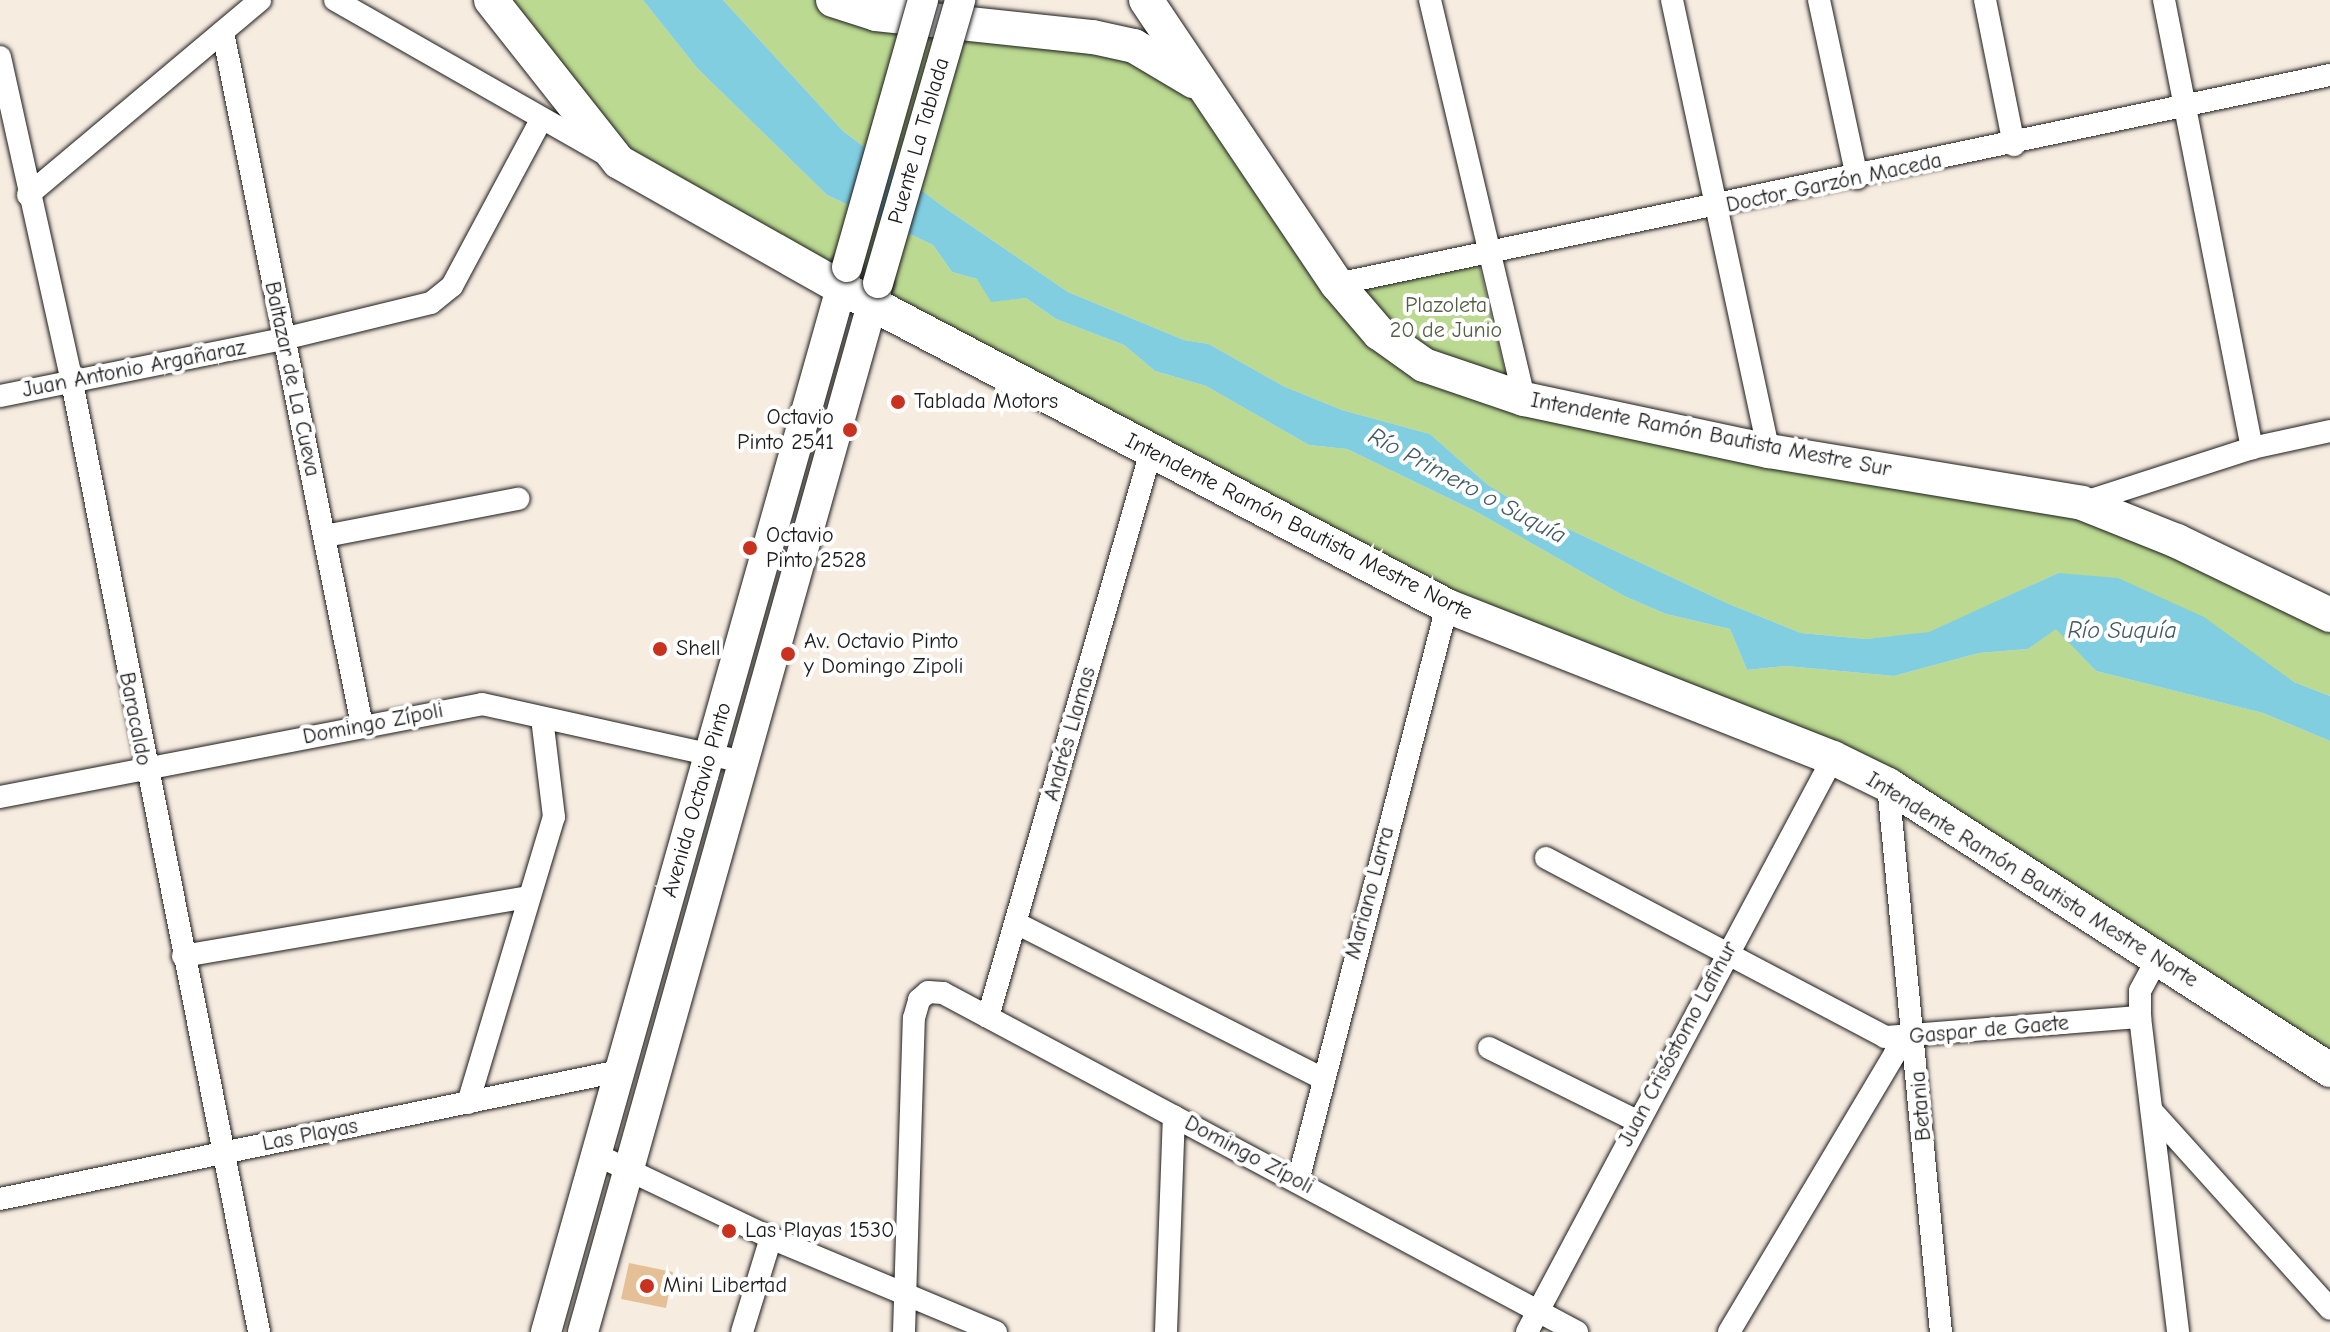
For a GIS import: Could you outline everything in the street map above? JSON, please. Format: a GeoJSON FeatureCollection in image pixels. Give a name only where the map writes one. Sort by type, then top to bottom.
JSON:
{"type":"FeatureCollection","features":[{"type":"Feature","properties":{"kind":"main road","name":"Intendente Ramón Bautista Mestre Norte"},"geometry":{"type":"LineString","coordinates":[[491,0],[619,162],[859,285],[1151,451],[1447,606],[1833,758],[1888,785],[2330,1070]]}},
{"type":"Feature","properties":{"kind":"main road","name":"Intendente Ramón Bautista Mestre Sur"},"geometry":{"type":"LineString","coordinates":[[833,0],[876,14],[1093,37],[1134,46],[1207,90]]}},
{"type":"Feature","properties":{"kind":"main road","name":"Puente La Tablada"},"geometry":{"type":"LineString","coordinates":[[859,285],[923,0]]}},
{"type":"Feature","properties":{"kind":"main road","name":"Puente La Tablada"},"geometry":{"type":"LineString","coordinates":[[859,285],[960,0]]}},
{"type":"Feature","properties":{"kind":"main road","name":"Intendente Ramón Bautista Mestre Sur"},"geometry":{"type":"LineString","coordinates":[[1146,0],[1337,284],[1405,354],[1474,385],[1524,399],[1769,451],[2082,503],[2177,541],[2330,615]]}},
{"type":"Feature","properties":{"kind":"main road","name":"Avenida Octavio Pinto"},"geometry":{"type":"LineString","coordinates":[[546,1332],[710,756],[859,285]]}},
{"type":"Feature","properties":{"kind":"main road","name":"Avenida Octavio Pinto"},"geometry":{"type":"LineString","coordinates":[[583,1332],[744,762],[859,285]]}},
{"type":"Feature","properties":{"kind":"street"},"geometry":{"type":"LineString","coordinates":[[28,195],[260,0]]}},
{"type":"Feature","properties":{"kind":"street"},"geometry":{"type":"LineString","coordinates":[[335,0],[619,162]]}},
{"type":"Feature","properties":{"kind":"street"},"geometry":{"type":"LineString","coordinates":[[1430,0],[1486,252],[1524,399]]}},
{"type":"Feature","properties":{"kind":"street"},"geometry":{"type":"LineString","coordinates":[[1672,0],[1769,451]]}},
{"type":"Feature","properties":{"kind":"street"},"geometry":{"type":"LineString","coordinates":[[1819,0],[1857,178]]}},
{"type":"Feature","properties":{"kind":"street"},"geometry":{"type":"LineString","coordinates":[[1985,0],[2014,145]]}},
{"type":"Feature","properties":{"kind":"street"},"geometry":{"type":"LineString","coordinates":[[2164,0],[2252,448]]}},
{"type":"Feature","properties":{"kind":"street","name":"Baltazar de La Cueva"},"geometry":{"type":"LineString","coordinates":[[223,32],[362,726]]}},
{"type":"Feature","properties":{"kind":"street","name":"Baracaldo"},"geometry":{"type":"LineString","coordinates":[[0,57],[5,108],[72,382],[144,767],[220,1153],[259,1332]]}},
{"type":"Feature","properties":{"kind":"street","name":"Doctor Garzón Maceda"},"geometry":{"type":"LineString","coordinates":[[1337,284],[2014,145],[2330,75]]}},
{"type":"Feature","properties":{"kind":"street","name":"Juan Antonio Argañaraz"},"geometry":{"type":"LineString","coordinates":[[0,396],[283,339],[441,298],[541,120]]}},
{"type":"Feature","properties":{"kind":"street"},"geometry":{"type":"LineString","coordinates":[[2082,503],[2252,448],[2330,431]]}},
{"type":"Feature","properties":{"kind":"street","name":"Andrés Llamas"},"geometry":{"type":"LineString","coordinates":[[988,1017],[1151,451]]}},
{"type":"Feature","properties":{"kind":"street"},"geometry":{"type":"LineString","coordinates":[[325,536],[518,499]]}},
{"type":"Feature","properties":{"kind":"street","name":"Mariano Larra"},"geometry":{"type":"LineString","coordinates":[[1298,1181],[1321,1078],[1447,606]]}},
{"type":"Feature","properties":{"kind":"street","name":"Domingo Zípoli"},"geometry":{"type":"LineString","coordinates":[[0,797],[482,704],[744,762]]}},
{"type":"Feature","properties":{"kind":"street"},"geometry":{"type":"LineString","coordinates":[[468,1103],[554,817],[542,718]]}},
{"type":"Feature","properties":{"kind":"street","name":"Juan Crisóstomo Lafinur"},"geometry":{"type":"LineString","coordinates":[[1527,1332],[1833,758]]}},
{"type":"Feature","properties":{"kind":"street","name":"Betania"},"geometry":{"type":"LineString","coordinates":[[1888,785],[1941,1332]]}},
{"type":"Feature","properties":{"kind":"street","name":"Gaspar de Gaete"},"geometry":{"type":"LineString","coordinates":[[1546,858],[1885,1037],[1915,1039],[2140,1017]]}},
{"type":"Feature","properties":{"kind":"street"},"geometry":{"type":"LineString","coordinates":[[183,956],[529,897]]}},
{"type":"Feature","properties":{"kind":"street"},"geometry":{"type":"LineString","coordinates":[[1016,923],[1321,1078]]}},
{"type":"Feature","properties":{"kind":"street"},"geometry":{"type":"LineString","coordinates":[[2157,959],[2140,991],[2140,1017],[2178,1332]]}},
{"type":"Feature","properties":{"kind":"street","name":"Domingo Zípoli"},"geometry":{"type":"LineString","coordinates":[[908,1297],[919,1000],[928,992],[943,993],[1577,1332]]}},
{"type":"Feature","properties":{"kind":"street"},"geometry":{"type":"LineString","coordinates":[[1729,1332],[1895,1053],[1915,1039]]}},
{"type":"Feature","properties":{"kind":"street"},"geometry":{"type":"LineString","coordinates":[[1489,1048],[1637,1121]]}},
{"type":"Feature","properties":{"kind":"street","name":"Las Playas"},"geometry":{"type":"LineString","coordinates":[[0,1199],[619,1071]]}},
{"type":"Feature","properties":{"kind":"street"},"geometry":{"type":"LineString","coordinates":[[2152,1111],[2330,1309]]}},
{"type":"Feature","properties":{"kind":"street"},"geometry":{"type":"LineString","coordinates":[[1166,1332],[1174,1116]]}},
{"type":"Feature","properties":{"kind":"street"},"geometry":{"type":"LineString","coordinates":[[595,1154],[771,1238],[996,1332]]}},
{"type":"Feature","properties":{"kind":"street"},"geometry":{"type":"LineString","coordinates":[[742,1332],[771,1238]]}},
{"type":"Feature","properties":{"kind":"street"},"geometry":{"type":"LineString","coordinates":[[904,1332],[908,1297]]}},
{"type":"Feature","properties":{"kind":"green space"},"geometry":{"type":"Polygon","coordinates":[[[491,0],[643,0],[697,68],[827,195],[933,245],[952,272],[977,279],[996,301],[1026,298],[1056,319],[1124,345],[1155,371],[1206,386],[1309,445],[1347,449],[1475,511],[1624,596],[1666,614],[1730,629],[1747,670],[1786,666],[1894,676],[1979,653],[2028,649],[2056,628],[2096,671],[2263,713],[2330,741],[2330,1070],[1920,804],[1447,606],[619,162],[491,0]]]}},
{"type":"Feature","properties":{"kind":"green space"},"geometry":{"type":"Polygon","coordinates":[[[723,0],[833,0],[1159,58],[1424,365],[2082,503],[2330,615],[2330,696],[2294,682],[2252,655],[2058,573],[1929,633],[1866,639],[1801,633],[1729,604],[1532,512],[1488,485],[1430,434],[1342,410],[1283,386],[1209,344],[1184,340],[1068,292],[945,208],[843,131],[723,0]]]}},
{"type":"Feature","properties":{"kind":"green space","name":"Plazoleta 20 de Junio"},"geometry":{"type":"Polygon","coordinates":[[[1479,265],[1509,387],[1427,357],[1352,290],[1479,265]]]}},
{"type":"Feature","properties":{"kind":"water","name":"Río Suquía"},"geometry":{"type":"Polygon","coordinates":[[[643,0],[723,0],[843,131],[945,208],[1068,292],[1184,340],[1209,344],[1283,386],[1342,410],[1430,434],[1488,485],[1532,512],[1729,604],[1801,633],[1866,639],[1929,632],[2058,573],[2118,578],[2204,617],[2294,682],[2330,696],[2330,741],[2263,713],[2096,671],[2056,629],[2028,649],[1979,653],[1894,676],[1786,666],[1747,670],[1730,629],[1666,614],[1624,596],[1475,511],[1347,449],[1309,445],[1206,386],[1155,371],[1124,345],[1056,319],[1026,298],[991,302],[977,279],[952,272],[933,245],[827,195],[697,68],[643,0]]]}},
{"type":"Feature","properties":{"kind":"building","name":"Mini Libertad"},"geometry":{"type":"Polygon","coordinates":[[[629,1263],[673,1272],[666,1308],[621,1299],[629,1263]]]}},
{"type":"Feature","properties":{"kind":"place","name":"Tablada Motors"},"geometry":{"type":"Point","coordinates":[898,402]}},
{"type":"Feature","properties":{"kind":"place","name":"Octavio Pinto 2541"},"geometry":{"type":"Point","coordinates":[850,430]}},
{"type":"Feature","properties":{"kind":"place","name":"Octavio Pinto 2528"},"geometry":{"type":"Point","coordinates":[750,548]}},
{"type":"Feature","properties":{"kind":"place","name":"Shell"},"geometry":{"type":"Point","coordinates":[660,649]}},
{"type":"Feature","properties":{"kind":"place","name":"Av. Octavio Pinto y Domingo Zipoli"},"geometry":{"type":"Point","coordinates":[788,654]}},
{"type":"Feature","properties":{"kind":"place","name":"Las Playas 1530"},"geometry":{"type":"Point","coordinates":[729,1231]}},
{"type":"Feature","properties":{"kind":"place","name":"Mini Libertad"},"geometry":{"type":"Point","coordinates":[647,1286]}},
{"type":"Feature","properties":{"kind":"water label","name":"Río Primero o Suquía"},"geometry":{"type":"Point","coordinates":[1467,486]}}]}
